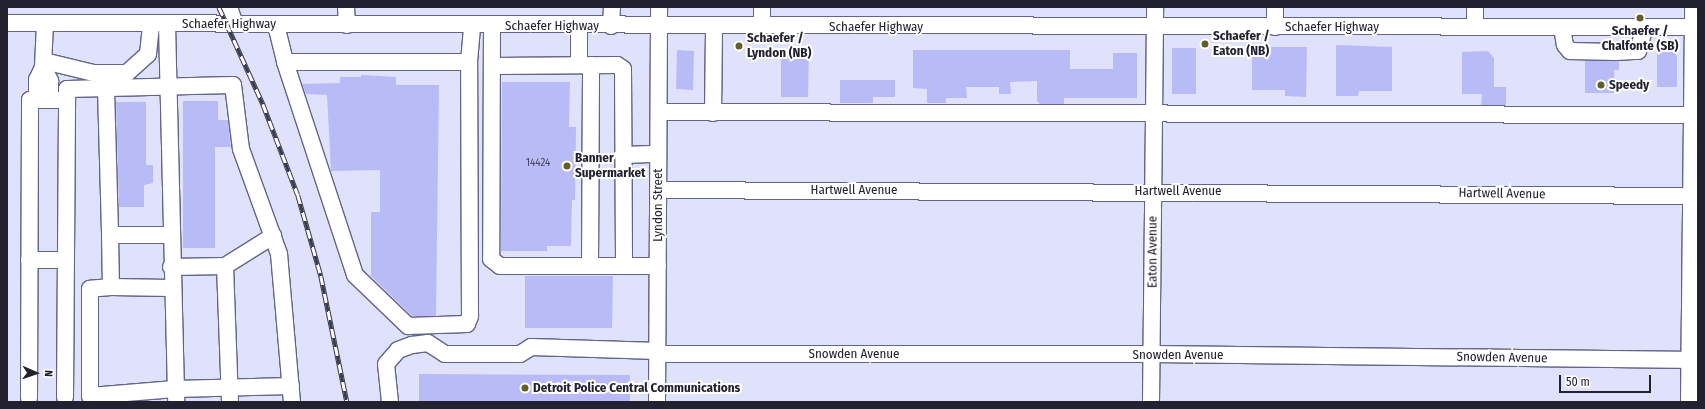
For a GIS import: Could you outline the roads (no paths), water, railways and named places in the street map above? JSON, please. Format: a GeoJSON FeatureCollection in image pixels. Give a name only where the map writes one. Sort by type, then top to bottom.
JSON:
{"type":"FeatureCollection","features":[{"type":"Feature","properties":{"kind":"street"},"geometry":{"type":"LineString","coordinates":[[229,7],[235,24]]}},
{"type":"Feature","properties":{"kind":"street"},"geometry":{"type":"LineString","coordinates":[[346,7],[347,25]]}},
{"type":"Feature","properties":{"kind":"street"},"geometry":{"type":"LineString","coordinates":[[611,26],[612,7]]}},
{"type":"Feature","properties":{"kind":"street","name":"Lyndon Street"},"geometry":{"type":"LineString","coordinates":[[657,402],[659,7]]}},
{"type":"Feature","properties":{"kind":"street"},"geometry":{"type":"LineString","coordinates":[[762,7],[762,26]]}},
{"type":"Feature","properties":{"kind":"street","name":"Eaton Avenue"},"geometry":{"type":"LineString","coordinates":[[1151,402],[1155,7]]}},
{"type":"Feature","properties":{"kind":"street"},"geometry":{"type":"LineString","coordinates":[[1275,7],[1275,27]]}},
{"type":"Feature","properties":{"kind":"street"},"geometry":{"type":"LineString","coordinates":[[1475,7],[1475,27]]}},
{"type":"Feature","properties":{"kind":"street"},"geometry":{"type":"LineString","coordinates":[[1689,402],[1694,360],[1696,27],[1693,7]]}},
{"type":"Feature","properties":{"kind":"street","name":"Schaefer Highway"},"geometry":{"type":"LineString","coordinates":[[7,23],[472,26],[1696,27]]}},
{"type":"Feature","properties":{"kind":"street"},"geometry":{"type":"LineString","coordinates":[[44,100],[50,81],[44,64],[45,23]]}},
{"type":"Feature","properties":{"kind":"street"},"geometry":{"type":"LineString","coordinates":[[44,64],[86,70],[94,64],[126,64],[134,68],[148,54],[151,24]]}},
{"type":"Feature","properties":{"kind":"street"},"geometry":{"type":"LineString","coordinates":[[167,24],[170,235],[176,396]]}},
{"type":"Feature","properties":{"kind":"street"},"geometry":{"type":"LineString","coordinates":[[276,25],[285,62],[355,275],[408,326],[467,324],[470,316],[469,62],[472,26]]}},
{"type":"Feature","properties":{"kind":"street"},"geometry":{"type":"LineString","coordinates":[[492,26],[491,259],[500,266],[658,266]]}},
{"type":"Feature","properties":{"kind":"street"},"geometry":{"type":"LineString","coordinates":[[579,26],[585,65],[590,265]]}},
{"type":"Feature","properties":{"kind":"street"},"geometry":{"type":"LineString","coordinates":[[713,113],[714,26]]}},
{"type":"Feature","properties":{"kind":"street"},"geometry":{"type":"LineString","coordinates":[[1562,27],[1565,45],[1570,51],[1616,52],[1638,51],[1646,27]]}},
{"type":"Feature","properties":{"kind":"street"},"geometry":{"type":"LineString","coordinates":[[285,62],[469,62]]}},
{"type":"Feature","properties":{"kind":"street"},"geometry":{"type":"LineString","coordinates":[[493,66],[617,65],[623,68],[624,266]]}},
{"type":"Feature","properties":{"kind":"street"},"geometry":{"type":"LineString","coordinates":[[65,397],[66,89],[233,86],[241,149],[280,254],[292,394],[90,396],[90,289],[111,287],[172,288]]}},
{"type":"Feature","properties":{"kind":"street"},"geometry":{"type":"LineString","coordinates":[[106,89],[111,287]]}},
{"type":"Feature","properties":{"kind":"street"},"geometry":{"type":"LineString","coordinates":[[29,398],[30,100],[66,100]]}},
{"type":"Feature","properties":{"kind":"street"},"geometry":{"type":"LineString","coordinates":[[659,112],[1695,115]]}},
{"type":"Feature","properties":{"kind":"street"},"geometry":{"type":"LineString","coordinates":[[623,155],[658,154]]}},
{"type":"Feature","properties":{"kind":"street","name":"Hartwell Avenue"},"geometry":{"type":"LineString","coordinates":[[658,190],[1153,191],[1695,196]]}},
{"type":"Feature","properties":{"kind":"street"},"geometry":{"type":"LineString","coordinates":[[110,235],[170,235]]}},
{"type":"Feature","properties":{"kind":"street"},"geometry":{"type":"LineString","coordinates":[[171,267],[225,266],[273,236]]}},
{"type":"Feature","properties":{"kind":"street"},"geometry":{"type":"LineString","coordinates":[[29,260],[66,260]]}},
{"type":"Feature","properties":{"kind":"street"},"geometry":{"type":"LineString","coordinates":[[225,266],[230,395]]}},
{"type":"Feature","properties":{"kind":"street","name":"Snowden Avenue"},"geometry":{"type":"LineString","coordinates":[[390,402],[386,364],[398,350],[412,345],[428,343],[445,354],[520,354],[531,347],[658,352],[1152,354],[1694,360]]}},
{"type":"Feature","properties":{"kind":"railway"},"geometry":{"type":"LineString","coordinates":[[219,7],[263,104],[298,195],[321,276],[347,402]]}},
{"type":"Feature","properties":{"kind":"place","name":"Schaefer / Chalfonte (SB)"},"geometry":{"type":"Point","coordinates":[1640,18]}},
{"type":"Feature","properties":{"kind":"place","name":"Schaefer / Eaton (NB)"},"geometry":{"type":"Point","coordinates":[1205,44]}},
{"type":"Feature","properties":{"kind":"place","name":"Schaefer / Lyndon (NB)"},"geometry":{"type":"Point","coordinates":[739,46]}},
{"type":"Feature","properties":{"kind":"place","name":"Speedy"},"geometry":{"type":"Point","coordinates":[1601,85]}},
{"type":"Feature","properties":{"kind":"place","name":"Banner Supermarket"},"geometry":{"type":"Point","coordinates":[567,166]}},
{"type":"Feature","properties":{"kind":"place","name":"Detroit Police Central Communications"},"geometry":{"type":"Point","coordinates":[525,388]}}]}
